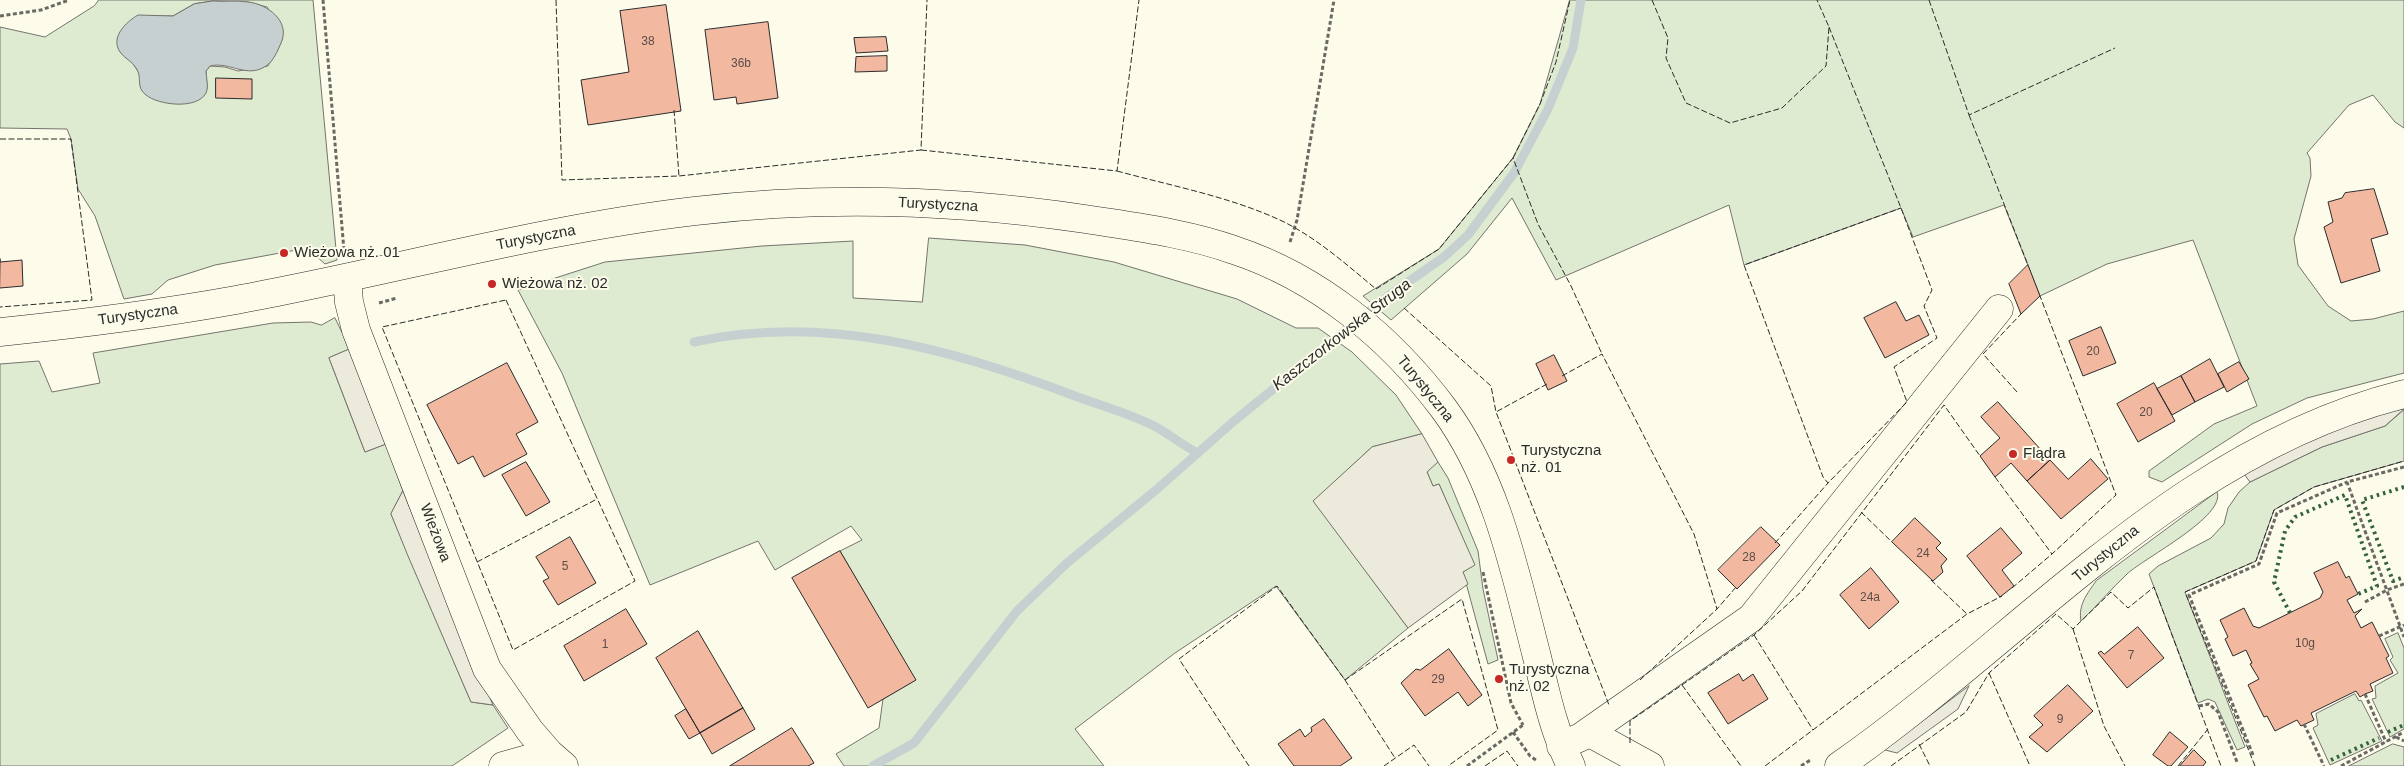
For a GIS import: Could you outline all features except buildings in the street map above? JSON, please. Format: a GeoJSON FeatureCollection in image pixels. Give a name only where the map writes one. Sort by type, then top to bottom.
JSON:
{"type":"FeatureCollection","features":[{"type":"Feature","properties":{"kind":"street","name":"Turystyczna"},"geometry":{"type":"LineString","coordinates":[[0,332],[116,319],[235,300],[629,220],[770,204],[869,202],[949,204],[1045,213],[1186,236],[1228,248],[1282,269],[1339,304],[1408,364],[1446,411],[1478,466],[1495,505],[1551,712],[1566,756]]}},
{"type":"Feature","properties":{"kind":"street","name":"Wieżowa"},"geometry":{"type":"LineString","coordinates":[[347,278],[356,330],[487,669],[530,731],[557,760]]}},
{"type":"Feature","properties":{"kind":"street"},"geometry":{"type":"LineString","coordinates":[[1566,756],[1588,732],[1751,618],[1998,309]]}},
{"type":"Feature","properties":{"kind":"street","name":"Turystyczna"},"geometry":{"type":"LineString","coordinates":[[1839,766],[1885,734],[2136,531],[2202,482],[2256,451],[2303,429],[2349,410],[2404,394]]}},
{"type":"Feature","properties":{"kind":"street"},"geometry":{"type":"LineString","coordinates":[[1588,732],[1650,766]]}},
{"type":"Feature","properties":{"kind":"street"},"geometry":{"type":"LineString","coordinates":[[503,766],[557,760]]}},
{"type":"Feature","properties":{"kind":"path"},"geometry":{"type":"LineString","coordinates":[[0,16],[41,10],[69,0]]}},
{"type":"Feature","properties":{"kind":"path"},"geometry":{"type":"LineString","coordinates":[[322,0],[347,278]]}},
{"type":"Feature","properties":{"kind":"path"},"geometry":{"type":"LineString","coordinates":[[1282,269],[1297,220],[1334,0]]}},
{"type":"Feature","properties":{"kind":"path"},"geometry":{"type":"LineString","coordinates":[[351,307],[374,305],[406,296]]}},
{"type":"Feature","properties":{"kind":"path"},"geometry":{"type":"LineString","coordinates":[[2253,755],[2189,595],[2259,564],[2277,513],[2347,482],[2404,467]]}},
{"type":"Feature","properties":{"kind":"path"},"geometry":{"type":"LineString","coordinates":[[2347,482],[2402,625],[2404,637]]}},
{"type":"Feature","properties":{"kind":"path"},"geometry":{"type":"LineString","coordinates":[[2365,602],[2387,590],[2404,584]]}},
{"type":"Feature","properties":{"kind":"path"},"geometry":{"type":"LineString","coordinates":[[2379,636],[2402,625]]}},
{"type":"Feature","properties":{"kind":"path"},"geometry":{"type":"LineString","coordinates":[[2365,694],[2386,742]]}},
{"type":"Feature","properties":{"kind":"path"},"geometry":{"type":"LineString","coordinates":[[2199,706],[2209,704],[2218,712],[2237,762]]}},
{"type":"Feature","properties":{"kind":"path"},"geometry":{"type":"LineString","coordinates":[[1467,766],[1513,732],[1551,712]]}},
{"type":"Feature","properties":{"kind":"path"},"geometry":{"type":"LineString","coordinates":[[2304,724],[2324,766]]}},
{"type":"Feature","properties":{"kind":"path"},"geometry":{"type":"LineString","coordinates":[[1513,732],[1530,756],[1543,766]]}},
{"type":"Feature","properties":{"kind":"path"},"geometry":{"type":"LineString","coordinates":[[2341,766],[2404,732]]}},
{"type":"Feature","properties":{"kind":"path"},"geometry":{"type":"LineString","coordinates":[[2395,737],[2404,741]]}},
{"type":"Feature","properties":{"kind":"green space"},"geometry":{"type":"Polygon","coordinates":[[[99,0],[313,0],[337,260],[325,264],[307,248],[215,265],[168,280],[152,294],[124,299],[95,216],[78,189],[71,139],[67,129],[0,128],[0,27],[45,37],[94,6],[99,0]],[[213,1],[194,4],[173,16],[158,16],[134,65],[139,73],[207,89],[206,71],[210,66],[225,67],[238,71],[268,66],[282,40],[283,31],[267,7],[248,2],[213,1]]]}},
{"type":"Feature","properties":{"kind":"green space"},"geometry":{"type":"Polygon","coordinates":[[[1570,0],[2404,0],[2404,128],[2395,122],[2373,95],[2349,105],[2307,153],[2310,158],[2311,176],[2294,239],[2298,265],[2328,306],[2351,321],[2373,319],[2404,311],[2404,373],[2307,398],[2252,424],[2162,482],[2149,477],[2149,471],[2214,424],[2257,406],[2193,240],[2107,264],[2040,296],[2004,205],[1913,237],[1901,208],[1744,265],[1729,205],[1556,280],[1512,198],[1467,254],[1391,320],[1363,296],[1439,249],[1513,158],[1540,104],[1570,0]]]}},
{"type":"Feature","properties":{"kind":"green space"},"geometry":{"type":"Polygon","coordinates":[[[929,238],[1025,245],[1114,262],[1237,299],[1296,328],[1318,328],[1352,352],[1396,395],[1422,434],[1372,447],[1314,501],[1408,628],[1345,680],[1276,586],[1175,653],[1075,729],[1104,766],[844,766],[836,754],[879,728],[883,699],[915,680],[840,551],[862,540],[851,526],[775,570],[758,541],[650,585],[562,373],[518,290],[605,262],[762,246],[853,241],[853,298],[922,302],[929,238]]]}},
{"type":"Feature","properties":{"kind":"green space"},"geometry":{"type":"Polygon","coordinates":[[[335,318],[350,349],[329,358],[365,452],[386,444],[403,491],[391,514],[471,702],[493,705],[508,728],[452,766],[0,766],[0,364],[39,361],[52,392],[100,383],[93,353],[273,323],[311,322],[321,325],[335,318]]]}},
{"type":"Feature","properties":{"kind":"green space"},"geometry":{"type":"Polygon","coordinates":[[[2404,410],[2404,461],[2314,487],[2274,510],[2256,561],[2185,592],[2245,747],[2237,750],[2215,702],[2208,699],[2198,703],[2149,574],[2158,566],[2211,538],[2224,524],[2228,508],[2239,492],[2250,482],[2322,447],[2385,426],[2404,410]]]}},
{"type":"Feature","properties":{"kind":"green space"},"geometry":{"type":"Polygon","coordinates":[[[1438,462],[1448,478],[1478,551],[1483,589],[1498,660],[1488,664],[1463,572],[1474,565],[1439,484],[1433,486],[1427,472],[1438,462]]]}},
{"type":"Feature","properties":{"kind":"green space"},"geometry":{"type":"Polygon","coordinates":[[[2217,492],[2217,502],[2210,513],[2182,536],[2127,574],[2081,621],[2082,605],[2096,581],[2217,492]]]}},
{"type":"Feature","properties":{"kind":"green space"},"geometry":{"type":"Polygon","coordinates":[[[2398,633],[2404,648],[2404,729],[2390,737],[2372,699],[2376,698],[2375,686],[2398,673],[2390,660],[2393,657],[2385,639],[2398,633]]]}},
{"type":"Feature","properties":{"kind":"green space"},"geometry":{"type":"Polygon","coordinates":[[[2355,694],[2359,701],[2361,700],[2382,741],[2330,765],[2313,728],[2318,725],[2316,714],[2355,694]]]}},
{"type":"Feature","properties":{"kind":"green space"},"geometry":{"type":"Polygon","coordinates":[[[2393,744],[2404,747],[2404,766],[2349,766],[2393,744]]]}},
{"type":"Feature","properties":{"kind":"shaded area"},"geometry":{"type":"Polygon","coordinates":[[[213,1],[255,3],[263,6],[275,15],[283,28],[283,35],[273,59],[259,70],[252,71],[217,65],[210,66],[206,71],[207,91],[195,102],[186,104],[168,103],[146,95],[141,89],[138,71],[120,52],[117,46],[118,36],[124,26],[138,15],[173,16],[194,4],[213,1]]]}},
{"type":"Feature","properties":{"kind":"shaded area"},"geometry":{"type":"Polygon","coordinates":[[[350,349],[386,444],[365,452],[329,358],[350,349]]]}},
{"type":"Feature","properties":{"kind":"shaded area"},"geometry":{"type":"Polygon","coordinates":[[[2404,409],[2385,426],[2322,447],[2250,482],[2244,474],[2279,454],[2332,431],[2380,414],[2404,409]]]}},
{"type":"Feature","properties":{"kind":"shaded area"},"geometry":{"type":"Polygon","coordinates":[[[1422,434],[1438,462],[1427,472],[1433,486],[1439,484],[1475,565],[1463,572],[1468,584],[1408,628],[1313,501],[1372,447],[1422,434]]]}},
{"type":"Feature","properties":{"kind":"shaded area"},"geometry":{"type":"Polygon","coordinates":[[[403,491],[493,705],[471,702],[408,556],[391,514],[403,491]]]}},
{"type":"Feature","properties":{"kind":"shaded area"},"geometry":{"type":"Polygon","coordinates":[[[1969,686],[1958,709],[1897,753],[1885,750],[1969,686]]]}},
{"type":"Feature","properties":{"kind":"waterway","name":"Kaszczorkowska Struga"},"geometry":{"type":"LineString","coordinates":[[914,743],[1017,611],[1067,563],[1156,490],[1234,421],[1388,296],[1444,257],[1468,235],[1514,173],[1548,109],[1573,48],[1581,0]]}},
{"type":"Feature","properties":{"kind":"waterway"},"geometry":{"type":"LineString","coordinates":[[694,342],[743,334],[791,332],[840,334],[888,341],[935,351],[1029,379],[1127,414],[1167,433],[1198,453]]}},
{"type":"Feature","properties":{"kind":"waterway","name":"Kaszczorkowska Struga"},"geometry":{"type":"LineString","coordinates":[[873,766],[914,743],[917,739]]}},
{"type":"Feature","properties":{"kind":"hedge"},"geometry":{"type":"LineString","coordinates":[[2404,487],[2362,500],[2393,581],[2404,577]]}},
{"type":"Feature","properties":{"kind":"hedge"},"geometry":{"type":"LineString","coordinates":[[2290,613],[2274,582],[2285,531],[2295,517],[2345,495],[2377,586],[2358,594]]}},
{"type":"Feature","properties":{"kind":"hedge"},"geometry":{"type":"LineString","coordinates":[[2388,732],[2404,725]]}},
{"type":"Feature","properties":{"kind":"hedge"},"geometry":{"type":"LineString","coordinates":[[2331,760],[2379,738]]}},
{"type":"Feature","properties":{"kind":"fence"},"geometry":{"type":"LineString","coordinates":[[556,0],[562,180],[679,176],[921,150],[927,0]]}},
{"type":"Feature","properties":{"kind":"fence"},"geometry":{"type":"LineString","coordinates":[[921,150],[1117,171],[1139,0]]}},
{"type":"Feature","properties":{"kind":"fence"},"geometry":{"type":"LineString","coordinates":[[1513,158],[1540,104],[1556,62],[1570,0]]}},
{"type":"Feature","properties":{"kind":"fence"},"geometry":{"type":"LineString","coordinates":[[1652,0],[1668,38],[1666,58],[1686,103],[1730,123],[1782,108],[1826,66],[1829,27],[1817,0]]}},
{"type":"Feature","properties":{"kind":"fence"},"geometry":{"type":"LineString","coordinates":[[1929,0],[1969,115],[2115,48]]}},
{"type":"Feature","properties":{"kind":"fence"},"geometry":{"type":"LineString","coordinates":[[1829,27],[1901,208],[1932,290],[1924,306],[1937,338],[1894,367],[1907,402],[1828,483],[1823,477],[1744,265],[1901,208]]}},
{"type":"Feature","properties":{"kind":"fence"},"geometry":{"type":"LineString","coordinates":[[674,110],[679,176]]}},
{"type":"Feature","properties":{"kind":"fence"},"geometry":{"type":"LineString","coordinates":[[1969,115],[2028,265]]}},
{"type":"Feature","properties":{"kind":"fence"},"geometry":{"type":"LineString","coordinates":[[0,139],[71,139],[92,300],[0,307]]}},
{"type":"Feature","properties":{"kind":"fence"},"geometry":{"type":"LineString","coordinates":[[1117,171],[1242,205],[1282,221],[1343,261],[1376,289],[1439,249],[1513,158],[1538,224],[1571,286],[1602,354]]}},
{"type":"Feature","properties":{"kind":"fence"},"geometry":{"type":"LineString","coordinates":[[2012,588],[2116,495],[2040,296]]}},
{"type":"Feature","properties":{"kind":"fence"},"geometry":{"type":"LineString","coordinates":[[506,300],[635,581],[513,650],[382,327],[506,300]]}},
{"type":"Feature","properties":{"kind":"fence"},"geometry":{"type":"LineString","coordinates":[[1404,308],[1491,386],[1496,412]]}},
{"type":"Feature","properties":{"kind":"fence"},"geometry":{"type":"LineString","coordinates":[[2017,392],[1983,354],[2021,314]]}},
{"type":"Feature","properties":{"kind":"fence"},"geometry":{"type":"LineString","coordinates":[[1562,376],[1602,354],[1694,534],[1717,609]]}},
{"type":"Feature","properties":{"kind":"fence"},"geometry":{"type":"LineString","coordinates":[[1547,384],[1496,412],[1609,705]]}},
{"type":"Feature","properties":{"kind":"fence"},"geometry":{"type":"LineString","coordinates":[[1630,743],[1630,721],[1754,635],[1802,591],[1944,405],[1980,456]]}},
{"type":"Feature","properties":{"kind":"fence"},"geometry":{"type":"LineString","coordinates":[[2255,766],[2185,592],[2256,561],[2274,510],[2314,487],[2404,461]]}},
{"type":"Feature","properties":{"kind":"fence"},"geometry":{"type":"LineString","coordinates":[[1995,477],[2052,554]]}},
{"type":"Feature","properties":{"kind":"fence"},"geometry":{"type":"LineString","coordinates":[[1775,543],[1828,483]]}},
{"type":"Feature","properties":{"kind":"fence"},"geometry":{"type":"LineString","coordinates":[[477,562],[597,499]]}},
{"type":"Feature","properties":{"kind":"fence"},"geometry":{"type":"LineString","coordinates":[[1861,512],[1893,543]]}},
{"type":"Feature","properties":{"kind":"fence"},"geometry":{"type":"LineString","coordinates":[[1931,580],[1967,614]]}},
{"type":"Feature","properties":{"kind":"fence"},"geometry":{"type":"LineString","coordinates":[[1249,766],[1179,659],[1277,586],[1345,680],[1462,599],[1498,730],[1448,766]]}},
{"type":"Feature","properties":{"kind":"fence"},"geometry":{"type":"LineString","coordinates":[[1640,680],[1717,609],[1737,586]]}},
{"type":"Feature","properties":{"kind":"fence"},"geometry":{"type":"LineString","coordinates":[[1891,766],[1966,712],[1989,673],[2056,614],[2073,629],[2111,592],[2128,608],[2154,587],[2221,766]]}},
{"type":"Feature","properties":{"kind":"fence"},"geometry":{"type":"LineString","coordinates":[[1765,766],[1967,614],[2002,596]]}},
{"type":"Feature","properties":{"kind":"fence"},"geometry":{"type":"LineString","coordinates":[[2073,629],[2104,726],[2125,766]]}},
{"type":"Feature","properties":{"kind":"fence"},"geometry":{"type":"LineString","coordinates":[[1754,635],[1813,730]]}},
{"type":"Feature","properties":{"kind":"fence"},"geometry":{"type":"LineString","coordinates":[[1989,673],[2030,766]]}},
{"type":"Feature","properties":{"kind":"fence"},"geometry":{"type":"LineString","coordinates":[[1345,680],[1395,758]]}},
{"type":"Feature","properties":{"kind":"fence"},"geometry":{"type":"LineString","coordinates":[[1682,685],[1741,766]]}},
{"type":"Feature","properties":{"kind":"fence"},"geometry":{"type":"LineString","coordinates":[[2178,766],[2208,729]]}},
{"type":"Feature","properties":{"kind":"fence"},"geometry":{"type":"LineString","coordinates":[[1919,744],[1930,766]]}},
{"type":"Feature","properties":{"kind":"fence"},"geometry":{"type":"LineString","coordinates":[[1384,766],[1414,745],[1429,766]]}},
{"type":"Feature","properties":{"kind":"fence"},"geometry":{"type":"LineString","coordinates":[[1485,766],[1507,751],[1518,766]]}},
{"type":"Feature","properties":{"kind":"place","name":"Wieżowa nż. 01"},"geometry":{"type":"Point","coordinates":[284,253]}},
{"type":"Feature","properties":{"kind":"place","name":"Wieżowa nż. 02"},"geometry":{"type":"Point","coordinates":[492,284]}},
{"type":"Feature","properties":{"kind":"place","name":"Flądra"},"geometry":{"type":"Point","coordinates":[2013,454]}},
{"type":"Feature","properties":{"kind":"place","name":"Turystyczna nż. 01"},"geometry":{"type":"Point","coordinates":[1511,460]}},
{"type":"Feature","properties":{"kind":"place","name":"Turystyczna nż. 02"},"geometry":{"type":"Point","coordinates":[1499,679]}}]}
